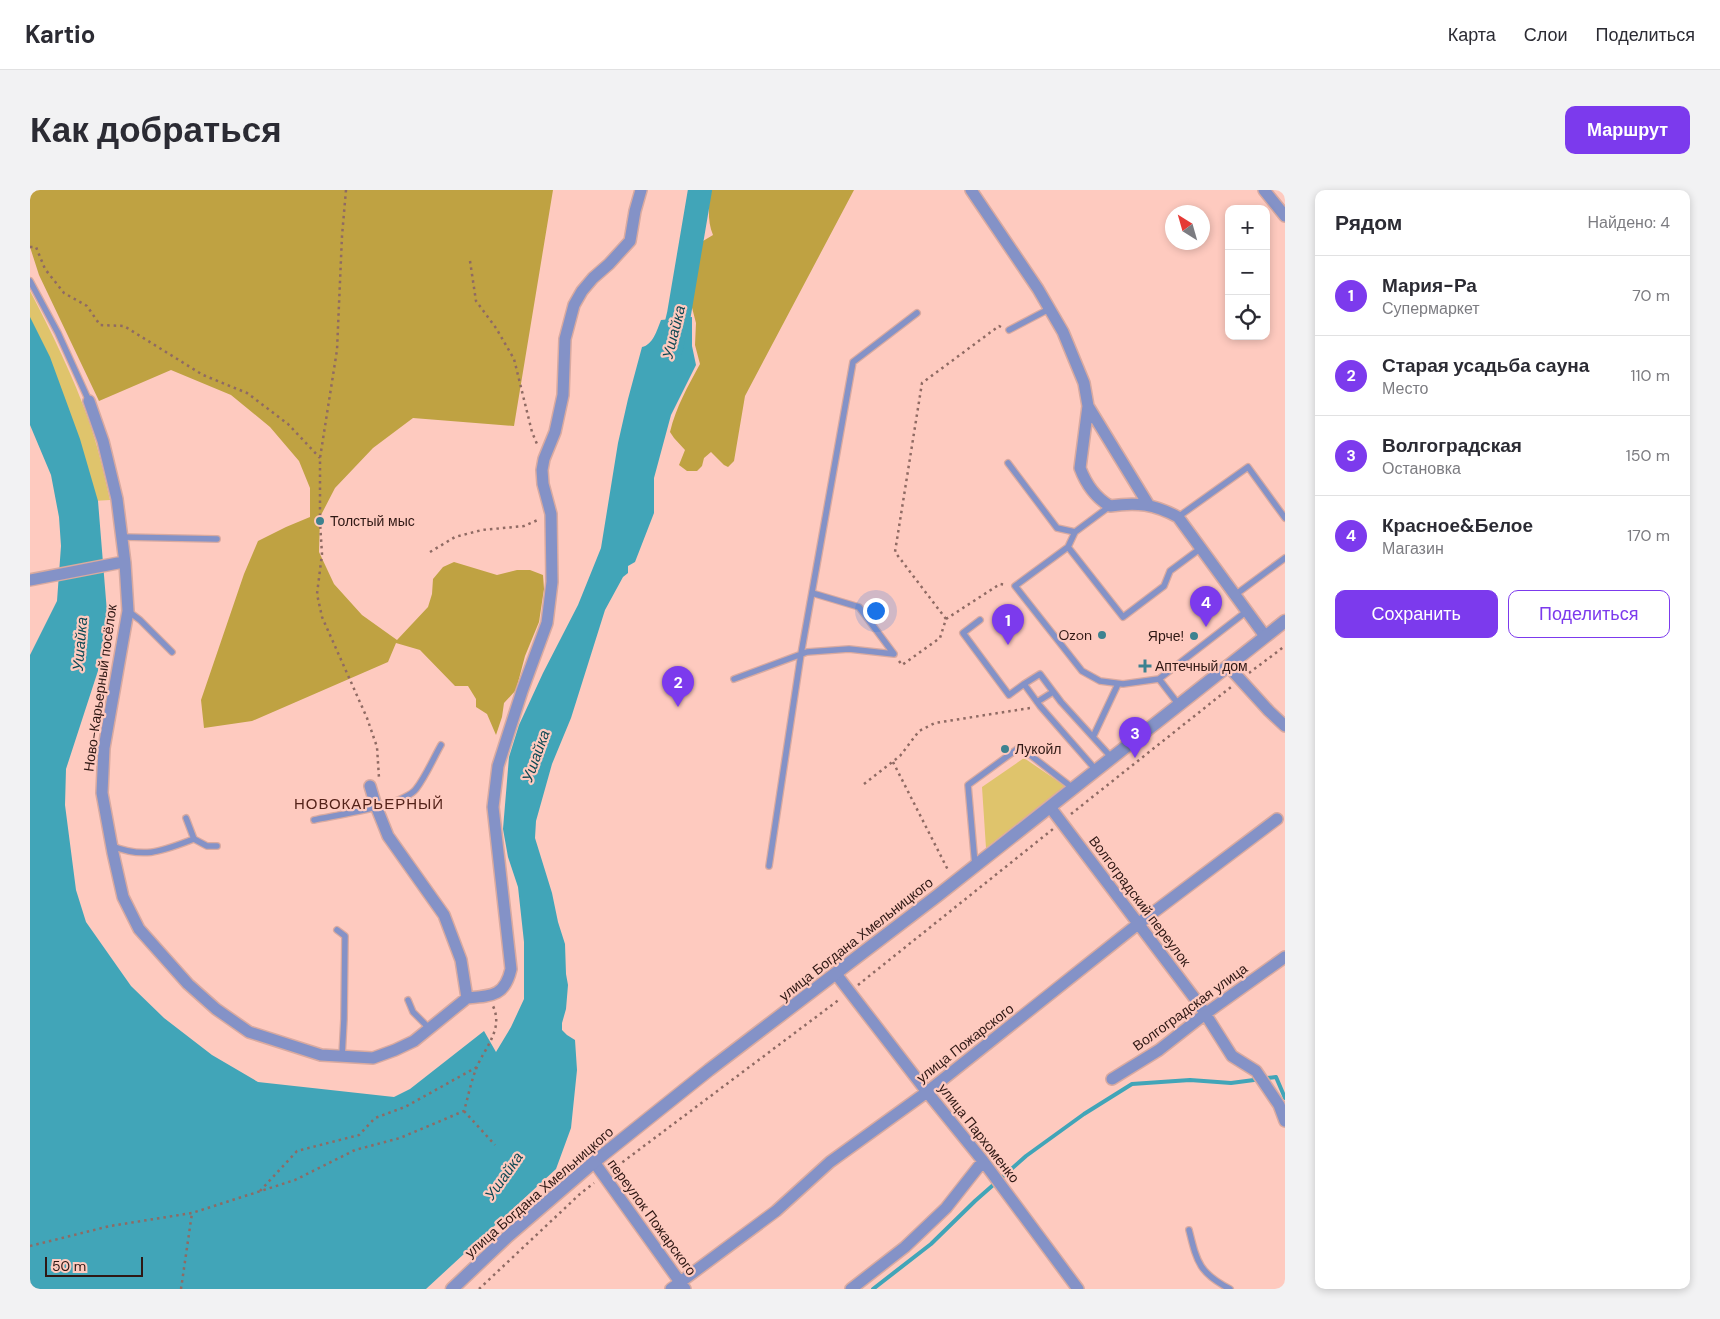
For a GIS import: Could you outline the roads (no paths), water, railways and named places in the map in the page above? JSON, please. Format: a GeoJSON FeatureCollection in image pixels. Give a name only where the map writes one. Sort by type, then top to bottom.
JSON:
{"type":"FeatureCollection","features":[{"type":"Feature","properties":{"kind":"street"},"geometry":{"type":"LineString","coordinates":[[370,786],[388,836],[444,915],[461,960],[467,998],[489,996],[499,991],[508,983],[511,969],[493,807],[498,766],[522,691],[547,623],[552,582],[551,514],[543,484],[542,470],[544,459],[555,432],[563,395],[565,339],[574,305],[582,291],[630,241],[635,210],[641,190]]}},
{"type":"Feature","properties":{"kind":"street"},"geometry":{"type":"LineString","coordinates":[[971,190],[1050,309],[1063,332],[1079,370],[1084,383],[1088,406],[1080,468],[1084,478],[1102,502],[1110,506],[1148,504],[1178,517],[1265,636]]}},
{"type":"Feature","properties":{"kind":"street"},"geometry":{"type":"LineString","coordinates":[[1264,190],[1285,216]]}},
{"type":"Feature","properties":{"kind":"street","name":"Ново-Карьерный посёлок"},"geometry":{"type":"LineString","coordinates":[[89,401],[103,441],[117,499],[128,611],[104,748],[102,793],[123,897],[139,929],[188,984],[216,1009],[249,1032],[321,1055],[373,1058],[395,1050],[414,1041],[467,998]]}},
{"type":"Feature","properties":{"kind":"street"},"geometry":{"type":"LineString","coordinates":[[1088,406],[1148,504]]}},
{"type":"Feature","properties":{"kind":"street"},"geometry":{"type":"LineString","coordinates":[[30,580],[122,563]]}},
{"type":"Feature","properties":{"kind":"street","name":"улица Богдана Хмельницкого"},"geometry":{"type":"LineString","coordinates":[[452,1289],[508,1236],[594,1162],[709,1070],[1050,808],[1285,621]]}},
{"type":"Feature","properties":{"kind":"street"},"geometry":{"type":"LineString","coordinates":[[1228,666],[1285,726]]}},
{"type":"Feature","properties":{"kind":"street","name":"Волгоградский переулок"},"geometry":{"type":"LineString","coordinates":[[1050,808],[1138,924],[1204,1014],[1232,1056],[1256,1071],[1278,1105],[1285,1120]]}},
{"type":"Feature","properties":{"kind":"street","name":"улица Пожарского"},"geometry":{"type":"LineString","coordinates":[[679,1287],[776,1211],[830,1162],[927,1092],[1138,924],[1277,819]]}},
{"type":"Feature","properties":{"kind":"street","name":"Волгоградская улица"},"geometry":{"type":"LineString","coordinates":[[1112,1079],[1159,1050],[1204,1014],[1285,957]]}},
{"type":"Feature","properties":{"kind":"street","name":"улица Пархоменко"},"geometry":{"type":"LineString","coordinates":[[836,974],[983,1161],[1078,1289]]}},
{"type":"Feature","properties":{"kind":"street"},"geometry":{"type":"LineString","coordinates":[[851,1289],[906,1247],[946,1208],[983,1161]]}},
{"type":"Feature","properties":{"kind":"street","name":"переулок Пожарского"},"geometry":{"type":"LineString","coordinates":[[594,1162],[679,1287]]}},
{"type":"Feature","properties":{"kind":"lane"},"geometry":{"type":"LineString","coordinates":[[30,281],[58,333],[89,401]]}},
{"type":"Feature","properties":{"kind":"lane"},"geometry":{"type":"LineString","coordinates":[[1010,330],[1050,309]]}},
{"type":"Feature","properties":{"kind":"lane"},"geometry":{"type":"LineString","coordinates":[[769,866],[801,654],[853,362],[917,313]]}},
{"type":"Feature","properties":{"kind":"lane"},"geometry":{"type":"LineString","coordinates":[[1008,463],[1057,528],[1076,532]]}},
{"type":"Feature","properties":{"kind":"lane"},"geometry":{"type":"LineString","coordinates":[[1178,517],[1248,467],[1285,518]]}},
{"type":"Feature","properties":{"kind":"lane"},"geometry":{"type":"LineString","coordinates":[[1110,506],[1076,532],[1068,547],[1015,586],[1082,671],[1100,681],[1118,684],[1159,680],[1247,611]]}},
{"type":"Feature","properties":{"kind":"lane"},"geometry":{"type":"LineString","coordinates":[[121,537],[217,539]]}},
{"type":"Feature","properties":{"kind":"lane"},"geometry":{"type":"LineString","coordinates":[[1068,547],[1123,617],[1164,586],[1170,571],[1200,548]]}},
{"type":"Feature","properties":{"kind":"lane"},"geometry":{"type":"LineString","coordinates":[[1235,595],[1285,558]]}},
{"type":"Feature","properties":{"kind":"lane"},"geometry":{"type":"LineString","coordinates":[[734,679],[807,652],[849,649],[894,654],[859,607],[812,594]]}},
{"type":"Feature","properties":{"kind":"lane"},"geometry":{"type":"LineString","coordinates":[[128,611],[140,620],[172,652]]}},
{"type":"Feature","properties":{"kind":"lane"},"geometry":{"type":"LineString","coordinates":[[980,620],[963,633],[1009,695],[1040,674],[1053,692],[1112,758]]}},
{"type":"Feature","properties":{"kind":"lane"},"geometry":{"type":"LineString","coordinates":[[1159,680],[1179,705]]}},
{"type":"Feature","properties":{"kind":"lane"},"geometry":{"type":"LineString","coordinates":[[1024,684],[1038,704],[1096,770]]}},
{"type":"Feature","properties":{"kind":"lane"},"geometry":{"type":"LineString","coordinates":[[1093,738],[1118,684]]}},
{"type":"Feature","properties":{"kind":"lane"},"geometry":{"type":"LineString","coordinates":[[1038,704],[1053,692]]}},
{"type":"Feature","properties":{"kind":"lane"},"geometry":{"type":"LineString","coordinates":[[314,820],[399,800],[416,789],[441,745]]}},
{"type":"Feature","properties":{"kind":"lane"},"geometry":{"type":"LineString","coordinates":[[975,866],[968,785],[1020,747],[1074,788]]}},
{"type":"Feature","properties":{"kind":"lane"},"geometry":{"type":"LineString","coordinates":[[186,818],[194,839],[207,846],[218,846]]}},
{"type":"Feature","properties":{"kind":"lane"},"geometry":{"type":"LineString","coordinates":[[112,846],[128,852],[145,854],[194,839]]}},
{"type":"Feature","properties":{"kind":"lane"},"geometry":{"type":"LineString","coordinates":[[337,930],[344,936],[342,1056]]}},
{"type":"Feature","properties":{"kind":"lane"},"geometry":{"type":"LineString","coordinates":[[408,1000],[413,1012],[429,1028]]}},
{"type":"Feature","properties":{"kind":"lane"},"geometry":{"type":"LineString","coordinates":[[1189,1230],[1200,1267],[1215,1282],[1230,1289]]}},
{"type":"Feature","properties":{"kind":"water"},"geometry":{"type":"Polygon","coordinates":[[[30,317],[50,357],[80,439],[98,501],[109,637],[66,769],[65,805],[76,890],[86,922],[131,986],[164,1018],[212,1055],[258,1082],[394,1097],[410,1089],[484,1031],[496,1052],[511,1027],[524,999],[524,942],[518,887],[508,857],[503,829],[509,757],[519,725],[578,605],[601,548],[618,443],[642,347],[652,340],[661,320],[692,317],[692,346],[696,365],[671,415],[654,478],[654,513],[635,562],[628,566],[628,573],[623,577],[605,610],[571,718],[552,764],[536,821],[535,838],[565,944],[568,985],[562,1030],[575,1040],[577,1070],[571,1128],[556,1169],[426,1289],[30,1289],[30,655],[57,601],[61,546],[59,517],[51,475],[30,425],[30,317]]]}},
{"type":"Feature","properties":{"kind":"waterway","name":"Ушайка"},"geometry":{"type":"LineString","coordinates":[[671,348],[679,314],[700,190]]}},
{"type":"Feature","properties":{"kind":"waterway"},"geometry":{"type":"LineString","coordinates":[[1267,1078],[1276,1077],[1285,1098]]}},
{"type":"Feature","properties":{"kind":"waterway"},"geometry":{"type":"LineString","coordinates":[[873,1289],[931,1244],[975,1201],[1026,1156],[1084,1114],[1132,1084],[1190,1080],[1231,1083],[1254,1080]]}},
{"type":"Feature","properties":{"kind":"place","name":"Толстый мыс"},"geometry":{"type":"Point","coordinates":[320,521]}},
{"type":"Feature","properties":{"kind":"place","name":"Красное&Белое"},"geometry":{"type":"Point","coordinates":[1206,627]}},
{"type":"Feature","properties":{"kind":"place","name":"Ozon"},"geometry":{"type":"Point","coordinates":[1102,635]}},
{"type":"Feature","properties":{"kind":"place","name":"Ярче!"},"geometry":{"type":"Point","coordinates":[1194,636]}},
{"type":"Feature","properties":{"kind":"place","name":"Мария-Ра"},"geometry":{"type":"Point","coordinates":[1008,645]}},
{"type":"Feature","properties":{"kind":"place","name":"Аптечный дом"},"geometry":{"type":"Point","coordinates":[1145,666]}},
{"type":"Feature","properties":{"kind":"place","name":"Старая усадьба сауна"},"geometry":{"type":"Point","coordinates":[678,707]}},
{"type":"Feature","properties":{"kind":"place","name":"Лукойл"},"geometry":{"type":"Point","coordinates":[1005,749]}},
{"type":"Feature","properties":{"kind":"place","name":"Волгоградская"},"geometry":{"type":"Point","coordinates":[1135,758]}},
{"type":"Feature","properties":{"kind":"district","name":"НОВОКАРЬЕРНЫЙ"},"geometry":{"type":"Point","coordinates":[369,804]}}]}
